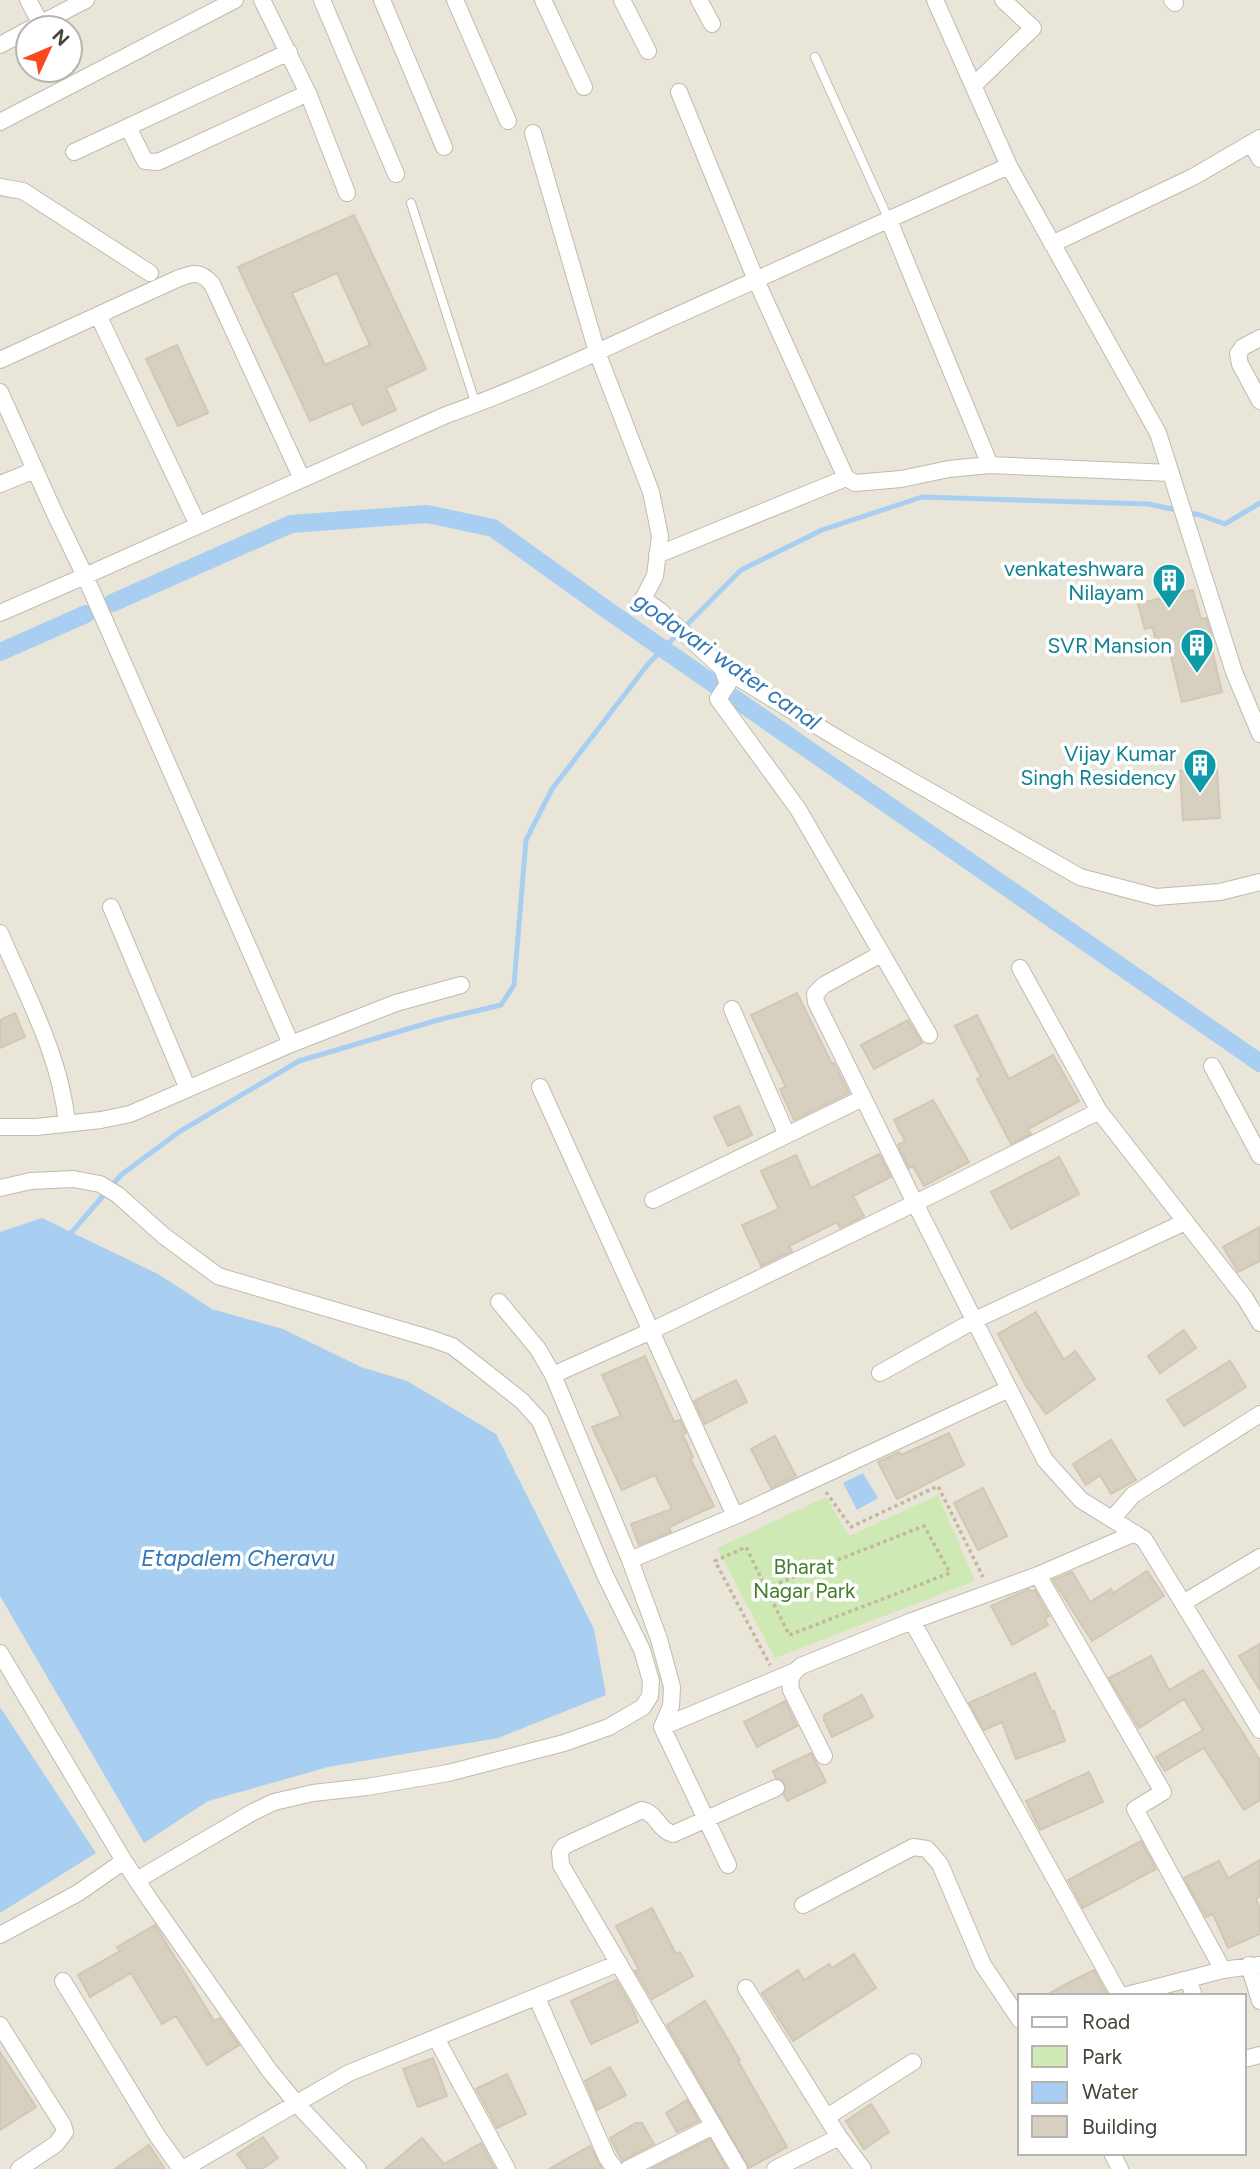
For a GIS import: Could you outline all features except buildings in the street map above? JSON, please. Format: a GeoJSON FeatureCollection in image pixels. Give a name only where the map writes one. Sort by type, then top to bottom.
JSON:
{"type":"FeatureCollection","features":[{"type":"Feature","properties":{"kind":"street"},"geometry":{"type":"LineString","coordinates":[[59,14],[86,0]]}},
{"type":"Feature","properties":{"kind":"street"},"geometry":{"type":"LineString","coordinates":[[0,122],[235,0]]}},
{"type":"Feature","properties":{"kind":"street"},"geometry":{"type":"LineString","coordinates":[[262,0],[308,93],[347,193]]}},
{"type":"Feature","properties":{"kind":"street"},"geometry":{"type":"LineString","coordinates":[[322,0],[396,174]]}},
{"type":"Feature","properties":{"kind":"street"},"geometry":{"type":"LineString","coordinates":[[382,0],[444,147]]}},
{"type":"Feature","properties":{"kind":"street"},"geometry":{"type":"LineString","coordinates":[[455,0],[508,121]]}},
{"type":"Feature","properties":{"kind":"street"},"geometry":{"type":"LineString","coordinates":[[543,0],[584,87]]}},
{"type":"Feature","properties":{"kind":"street"},"geometry":{"type":"LineString","coordinates":[[622,0],[648,51]]}},
{"type":"Feature","properties":{"kind":"street"},"geometry":{"type":"LineString","coordinates":[[699,0],[712,24]]}},
{"type":"Feature","properties":{"kind":"street"},"geometry":{"type":"LineString","coordinates":[[935,0],[1009,166],[1158,433],[1234,673],[1260,734]]}},
{"type":"Feature","properties":{"kind":"street"},"geometry":{"type":"LineString","coordinates":[[974,85],[1033,27],[1011,3]]}},
{"type":"Feature","properties":{"kind":"street"},"geometry":{"type":"LineString","coordinates":[[74,152],[289,52]]}},
{"type":"Feature","properties":{"kind":"street"},"geometry":{"type":"LineString","coordinates":[[678,92],[757,280],[846,478],[855,483],[890,480],[949,469],[990,465],[1170,473]]}},
{"type":"Feature","properties":{"kind":"street"},"geometry":{"type":"LineString","coordinates":[[128,127],[145,161],[158,162],[308,93]]}},
{"type":"Feature","properties":{"kind":"street"},"geometry":{"type":"LineString","coordinates":[[533,133],[597,352],[651,492],[660,536],[655,576],[643,599],[659,610],[722,668],[842,741],[1080,877],[1156,897],[1220,892],[1260,882]]}},
{"type":"Feature","properties":{"kind":"street"},"geometry":{"type":"LineString","coordinates":[[1052,244],[1193,177],[1256,141],[1260,159]]}},
{"type":"Feature","properties":{"kind":"street"},"geometry":{"type":"LineString","coordinates":[[0,613],[446,415],[597,352],[888,218],[1009,166]]}},
{"type":"Feature","properties":{"kind":"street"},"geometry":{"type":"LineString","coordinates":[[0,187],[23,191],[150,273]]}},
{"type":"Feature","properties":{"kind":"street"},"geometry":{"type":"LineString","coordinates":[[888,218],[990,465]]}},
{"type":"Feature","properties":{"kind":"street"},"geometry":{"type":"LineString","coordinates":[[0,360],[192,273],[199,273],[212,284],[302,479]]}},
{"type":"Feature","properties":{"kind":"street"},"geometry":{"type":"LineString","coordinates":[[98,315],[198,525]]}},
{"type":"Feature","properties":{"kind":"street"},"geometry":{"type":"LineString","coordinates":[[1260,338],[1243,347],[1238,354],[1240,364],[1260,401]]}},
{"type":"Feature","properties":{"kind":"street"},"geometry":{"type":"LineString","coordinates":[[0,392],[85,576],[291,1044]]}},
{"type":"Feature","properties":{"kind":"street"},"geometry":{"type":"LineString","coordinates":[[0,484],[35,470]]}},
{"type":"Feature","properties":{"kind":"street"},"geometry":{"type":"LineString","coordinates":[[657,555],[846,478]]}},
{"type":"Feature","properties":{"kind":"street"},"geometry":{"type":"LineString","coordinates":[[722,668],[728,684],[719,699],[798,810],[929,1035]]}},
{"type":"Feature","properties":{"kind":"street"},"geometry":{"type":"LineString","coordinates":[[111,907],[188,1089]]}},
{"type":"Feature","properties":{"kind":"street"},"geometry":{"type":"LineString","coordinates":[[0,933],[50,1052],[66,1104],[67,1124]]}},
{"type":"Feature","properties":{"kind":"street"},"geometry":{"type":"LineString","coordinates":[[881,954],[824,985],[816,994],[816,1002],[1045,1460],[1081,1500],[1144,1539],[1260,1730]]}},
{"type":"Feature","properties":{"kind":"street"},"geometry":{"type":"LineString","coordinates":[[1020,968],[1099,1111],[1245,1298],[1260,1323]]}},
{"type":"Feature","properties":{"kind":"street"},"geometry":{"type":"LineString","coordinates":[[0,1127],[67,1124],[130,1114],[291,1044],[396,1003],[461,985]]}},
{"type":"Feature","properties":{"kind":"street"},"geometry":{"type":"LineString","coordinates":[[732,1009],[787,1135]]}},
{"type":"Feature","properties":{"kind":"street"},"geometry":{"type":"LineString","coordinates":[[1212,1066],[1260,1156]]}},
{"type":"Feature","properties":{"kind":"street"},"geometry":{"type":"LineString","coordinates":[[540,1087],[735,1516]]}},
{"type":"Feature","properties":{"kind":"street"},"geometry":{"type":"LineString","coordinates":[[653,1200],[863,1098]]}},
{"type":"Feature","properties":{"kind":"street"},"geometry":{"type":"LineString","coordinates":[[553,1376],[915,1203],[1099,1111]]}},
{"type":"Feature","properties":{"kind":"street"},"geometry":{"type":"LineString","coordinates":[[0,1188],[31,1181],[73,1179],[100,1184],[118,1195],[164,1236],[218,1276],[452,1346],[522,1401],[540,1421],[605,1575],[642,1650],[651,1681],[650,1696],[643,1707],[609,1727],[564,1743],[448,1773],[313,1793],[274,1802],[137,1880]]}},
{"type":"Feature","properties":{"kind":"street"},"geometry":{"type":"LineString","coordinates":[[880,1373],[975,1320],[1185,1222]]}},
{"type":"Feature","properties":{"kind":"street"},"geometry":{"type":"LineString","coordinates":[[1245,1298],[1260,1290]]}},
{"type":"Feature","properties":{"kind":"street"},"geometry":{"type":"LineString","coordinates":[[499,1302],[538,1349],[553,1376],[630,1560],[659,1639],[672,1687],[671,1706],[662,1727],[728,1865]]}},
{"type":"Feature","properties":{"kind":"street"},"geometry":{"type":"LineString","coordinates":[[630,1560],[735,1516],[1009,1389]]}},
{"type":"Feature","properties":{"kind":"street"},"geometry":{"type":"LineString","coordinates":[[1112,1519],[1133,1495],[1260,1414]]}},
{"type":"Feature","properties":{"kind":"street"},"geometry":{"type":"LineString","coordinates":[[662,1727],[788,1667],[801,1666],[912,1621],[1038,1575],[1135,1533]]}},
{"type":"Feature","properties":{"kind":"street"},"geometry":{"type":"LineString","coordinates":[[1184,1603],[1260,1557]]}},
{"type":"Feature","properties":{"kind":"street"},"geometry":{"type":"LineString","coordinates":[[1038,1575],[1163,1792],[1135,1810],[1223,1970]]}},
{"type":"Feature","properties":{"kind":"street"},"geometry":{"type":"LineString","coordinates":[[912,1621],[1121,1994]]}},
{"type":"Feature","properties":{"kind":"street"},"geometry":{"type":"LineString","coordinates":[[0,1653],[137,1880],[269,2070],[358,2169]]}},
{"type":"Feature","properties":{"kind":"street"},"geometry":{"type":"LineString","coordinates":[[788,1667],[791,1690],[824,1756]]}},
{"type":"Feature","properties":{"kind":"street"},"geometry":{"type":"LineString","coordinates":[[739,2169],[561,1865],[560,1852],[564,1846],[642,1810],[652,1813],[663,1830],[673,1834],[776,1788]]}},
{"type":"Feature","properties":{"kind":"street"},"geometry":{"type":"LineString","coordinates":[[803,1905],[913,1847],[927,1849],[940,1864],[983,1965],[1018,2017]]}},
{"type":"Feature","properties":{"kind":"street"},"geometry":{"type":"LineString","coordinates":[[0,1935],[78,1893],[124,1861]]}},
{"type":"Feature","properties":{"kind":"street"},"geometry":{"type":"LineString","coordinates":[[63,1981],[158,2137],[182,2169],[349,2073],[619,1963]]}},
{"type":"Feature","properties":{"kind":"street"},"geometry":{"type":"LineString","coordinates":[[1130,1994],[1223,1970],[1255,1965],[1260,2001]]}},
{"type":"Feature","properties":{"kind":"street"},"geometry":{"type":"LineString","coordinates":[[1188,1979],[1193,1994]]}},
{"type":"Feature","properties":{"kind":"street"},"geometry":{"type":"LineString","coordinates":[[746,1988],[839,2137],[863,2169]]}},
{"type":"Feature","properties":{"kind":"street"},"geometry":{"type":"LineString","coordinates":[[537,1998],[607,2158],[615,2169]]}},
{"type":"Feature","properties":{"kind":"street"},"geometry":{"type":"LineString","coordinates":[[0,2025],[65,2132],[55,2144],[19,2169]]}},
{"type":"Feature","properties":{"kind":"street"},"geometry":{"type":"LineString","coordinates":[[436,2038],[507,2169]]}},
{"type":"Feature","properties":{"kind":"street"},"geometry":{"type":"LineString","coordinates":[[827,2117],[913,2062]]}},
{"type":"Feature","properties":{"kind":"street"},"geometry":{"type":"LineString","coordinates":[[628,2169],[713,2126]]}},
{"type":"Feature","properties":{"kind":"street"},"geometry":{"type":"LineString","coordinates":[[775,2169],[839,2137]]}},
{"type":"Feature","properties":{"kind":"lane"},"geometry":{"type":"LineString","coordinates":[[815,57],[888,218]]}},
{"type":"Feature","properties":{"kind":"lane"},"geometry":{"type":"LineString","coordinates":[[411,203],[470,407]]}},
{"type":"Feature","properties":{"kind":"path"},"geometry":{"type":"LineString","coordinates":[[824,1489],[851,1527],[938,1486],[991,1592]]}},
{"type":"Feature","properties":{"kind":"path"},"geometry":{"type":"LineString","coordinates":[[766,1588],[924,1526],[950,1573],[789,1634],[766,1588],[746,1547],[715,1561],[769,1665],[788,1667]]}},
{"type":"Feature","properties":{"kind":"shaded area"},"geometry":{"type":"Polygon","coordinates":[[[0,0],[1260,0],[1260,2169],[0,2169],[0,0]]]}},
{"type":"Feature","properties":{"kind":"green space","name":"Bharat Nagar Park"},"geometry":{"type":"Polygon","coordinates":[[[938,1495],[975,1581],[775,1658],[717,1548],[826,1497],[849,1536],[938,1495]]]}},
{"type":"Feature","properties":{"kind":"water","name":"Etapalem Cheravu"},"geometry":{"type":"Polygon","coordinates":[[[42,1218],[158,1274],[212,1309],[283,1329],[361,1367],[407,1381],[496,1434],[594,1629],[606,1695],[498,1738],[328,1767],[208,1801],[144,1843],[0,1596],[0,1232],[42,1218]]]}},
{"type":"Feature","properties":{"kind":"water"},"geometry":{"type":"Polygon","coordinates":[[[863,1473],[878,1498],[857,1510],[843,1483],[863,1473]]]}},
{"type":"Feature","properties":{"kind":"water"},"geometry":{"type":"Polygon","coordinates":[[[0,1707],[96,1853],[0,1913],[0,1707]]]}},
{"type":"Feature","properties":{"kind":"waterway"},"geometry":{"type":"LineString","coordinates":[[72,1232],[121,1175],[179,1132],[299,1061],[438,1020],[501,1005],[514,985],[526,840],[552,789],[648,664],[741,570],[822,530],[922,497],[1148,504],[1200,515],[1225,524],[1260,503]]}},
{"type":"Feature","properties":{"kind":"waterway","name":"godavari water canal"},"geometry":{"type":"LineString","coordinates":[[112,603],[291,524],[427,514],[493,528],[1260,1063]]}},
{"type":"Feature","properties":{"kind":"waterway"},"geometry":{"type":"LineString","coordinates":[[0,652],[86,614]]}},
{"type":"Feature","properties":{"kind":"place","name":"venkateshwara Nilayam"},"geometry":{"type":"Point","coordinates":[1169,610]}},
{"type":"Feature","properties":{"kind":"place","name":"SVR Mansion"},"geometry":{"type":"Point","coordinates":[1197,675]}},
{"type":"Feature","properties":{"kind":"place","name":"Vijay Kumar Singh Residency"},"geometry":{"type":"Point","coordinates":[1200,795]}}]}
